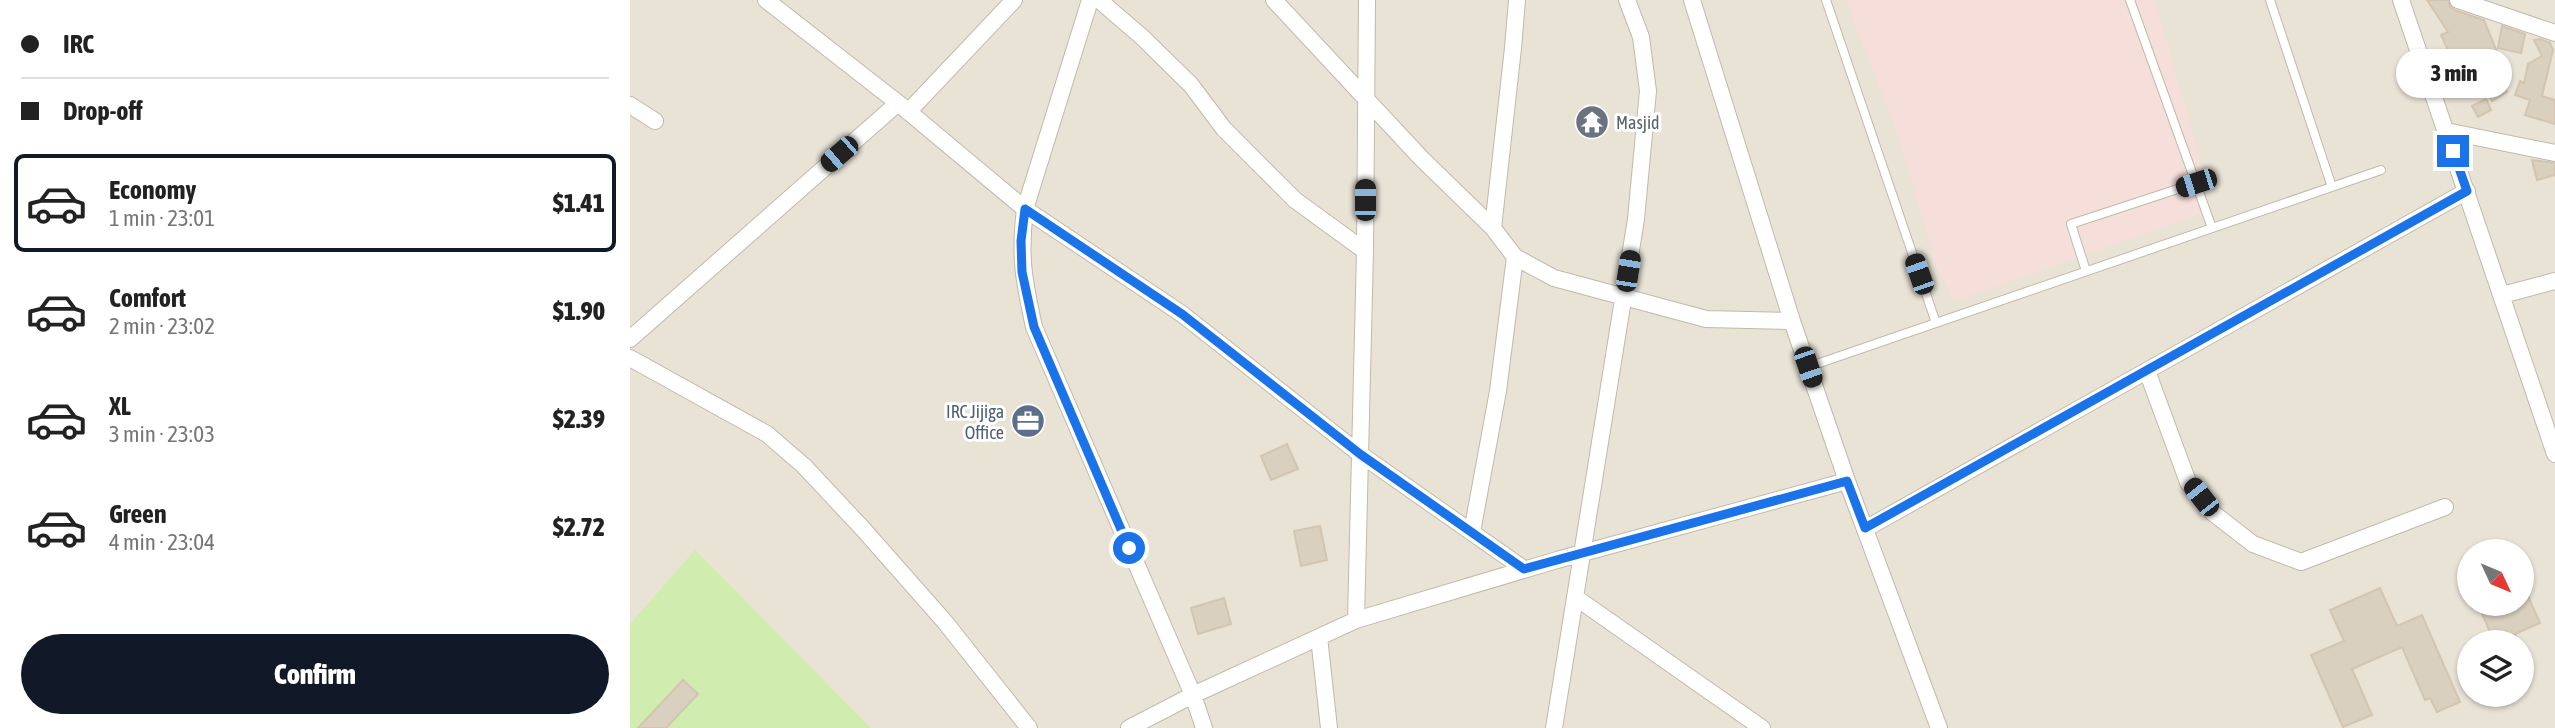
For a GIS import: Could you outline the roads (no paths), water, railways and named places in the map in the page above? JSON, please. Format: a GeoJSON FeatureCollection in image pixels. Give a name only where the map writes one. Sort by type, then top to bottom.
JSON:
{"type":"FeatureCollection","features":[{"type":"Feature","properties":{"kind":"street"},"geometry":{"type":"LineString","coordinates":[[766,0],[903,107],[1025,209],[1182,314],[1360,454],[1524,569]]}},
{"type":"Feature","properties":{"kind":"street"},"geometry":{"type":"LineString","coordinates":[[630,339],[903,107],[1014,0]]}},
{"type":"Feature","properties":{"kind":"street"},"geometry":{"type":"LineString","coordinates":[[1090,0],[1025,209],[1021,241],[1022,272],[1034,327],[1193,695],[1204,728]]}},
{"type":"Feature","properties":{"kind":"street"},"geometry":{"type":"LineString","coordinates":[[1099,0],[1191,85],[1224,129],[1295,200],[1365,251]]}},
{"type":"Feature","properties":{"kind":"street"},"geometry":{"type":"LineString","coordinates":[[1274,0],[1421,158],[1493,228],[1515,257],[1554,278],[1706,318],[1792,321]]}},
{"type":"Feature","properties":{"kind":"street"},"geometry":{"type":"LineString","coordinates":[[1356,620],[1365,251],[1367,0]]}},
{"type":"Feature","properties":{"kind":"street"},"geometry":{"type":"LineString","coordinates":[[1493,228],[1517,0]]}},
{"type":"Feature","properties":{"kind":"street"},"geometry":{"type":"LineString","coordinates":[[1554,728],[1636,219],[1648,91],[1641,37],[1626,0]]}},
{"type":"Feature","properties":{"kind":"street"},"geometry":{"type":"LineString","coordinates":[[1692,0],[1792,321],[1847,481],[1940,728]]}},
{"type":"Feature","properties":{"kind":"street"},"geometry":{"type":"LineString","coordinates":[[2401,0],[2501,295],[2549,415],[2555,454]]}},
{"type":"Feature","properties":{"kind":"street"},"geometry":{"type":"LineString","coordinates":[[2458,0],[2555,33]]}},
{"type":"Feature","properties":{"kind":"street"},"geometry":{"type":"LineString","coordinates":[[630,105],[654,121]]}},
{"type":"Feature","properties":{"kind":"street"},"geometry":{"type":"LineString","coordinates":[[2446,131],[2555,153]]}},
{"type":"Feature","properties":{"kind":"street"},"geometry":{"type":"LineString","coordinates":[[1865,528],[2467,191]]}},
{"type":"Feature","properties":{"kind":"street"},"geometry":{"type":"LineString","coordinates":[[1472,532],[1499,391],[1515,257]]}},
{"type":"Feature","properties":{"kind":"street"},"geometry":{"type":"LineString","coordinates":[[2501,295],[2555,281]]}},
{"type":"Feature","properties":{"kind":"street"},"geometry":{"type":"LineString","coordinates":[[630,358],[766,434],[804,466],[945,622],[1030,728]]}},
{"type":"Feature","properties":{"kind":"street"},"geometry":{"type":"LineString","coordinates":[[2147,371],[2188,481],[2213,513],[2253,544],[2301,562],[2445,507]]}},
{"type":"Feature","properties":{"kind":"street"},"geometry":{"type":"LineString","coordinates":[[1129,728],[1193,695],[1356,620],[1524,569],[1847,481]]}},
{"type":"Feature","properties":{"kind":"street"},"geometry":{"type":"LineString","coordinates":[[1574,597],[1762,728]]}},
{"type":"Feature","properties":{"kind":"street"},"geometry":{"type":"LineString","coordinates":[[1319,637],[1329,728]]}},
{"type":"Feature","properties":{"kind":"lane"},"geometry":{"type":"LineString","coordinates":[[1825,0],[1936,323]]}},
{"type":"Feature","properties":{"kind":"lane"},"geometry":{"type":"LineString","coordinates":[[2130,0],[2212,228]]}},
{"type":"Feature","properties":{"kind":"lane"},"geometry":{"type":"LineString","coordinates":[[2270,0],[2332,187]]}},
{"type":"Feature","properties":{"kind":"lane"},"geometry":{"type":"LineString","coordinates":[[1808,367],[2381,170]]}},
{"type":"Feature","properties":{"kind":"lane"},"geometry":{"type":"LineString","coordinates":[[2086,271],[2071,224],[2196,183]]}},
{"type":"Feature","properties":{"kind":"place","name":"Masjid"},"geometry":{"type":"Point","coordinates":[1592,122]}},
{"type":"Feature","properties":{"kind":"place","name":"IRC Jijiga Office"},"geometry":{"type":"Point","coordinates":[1028,421]}}]}
